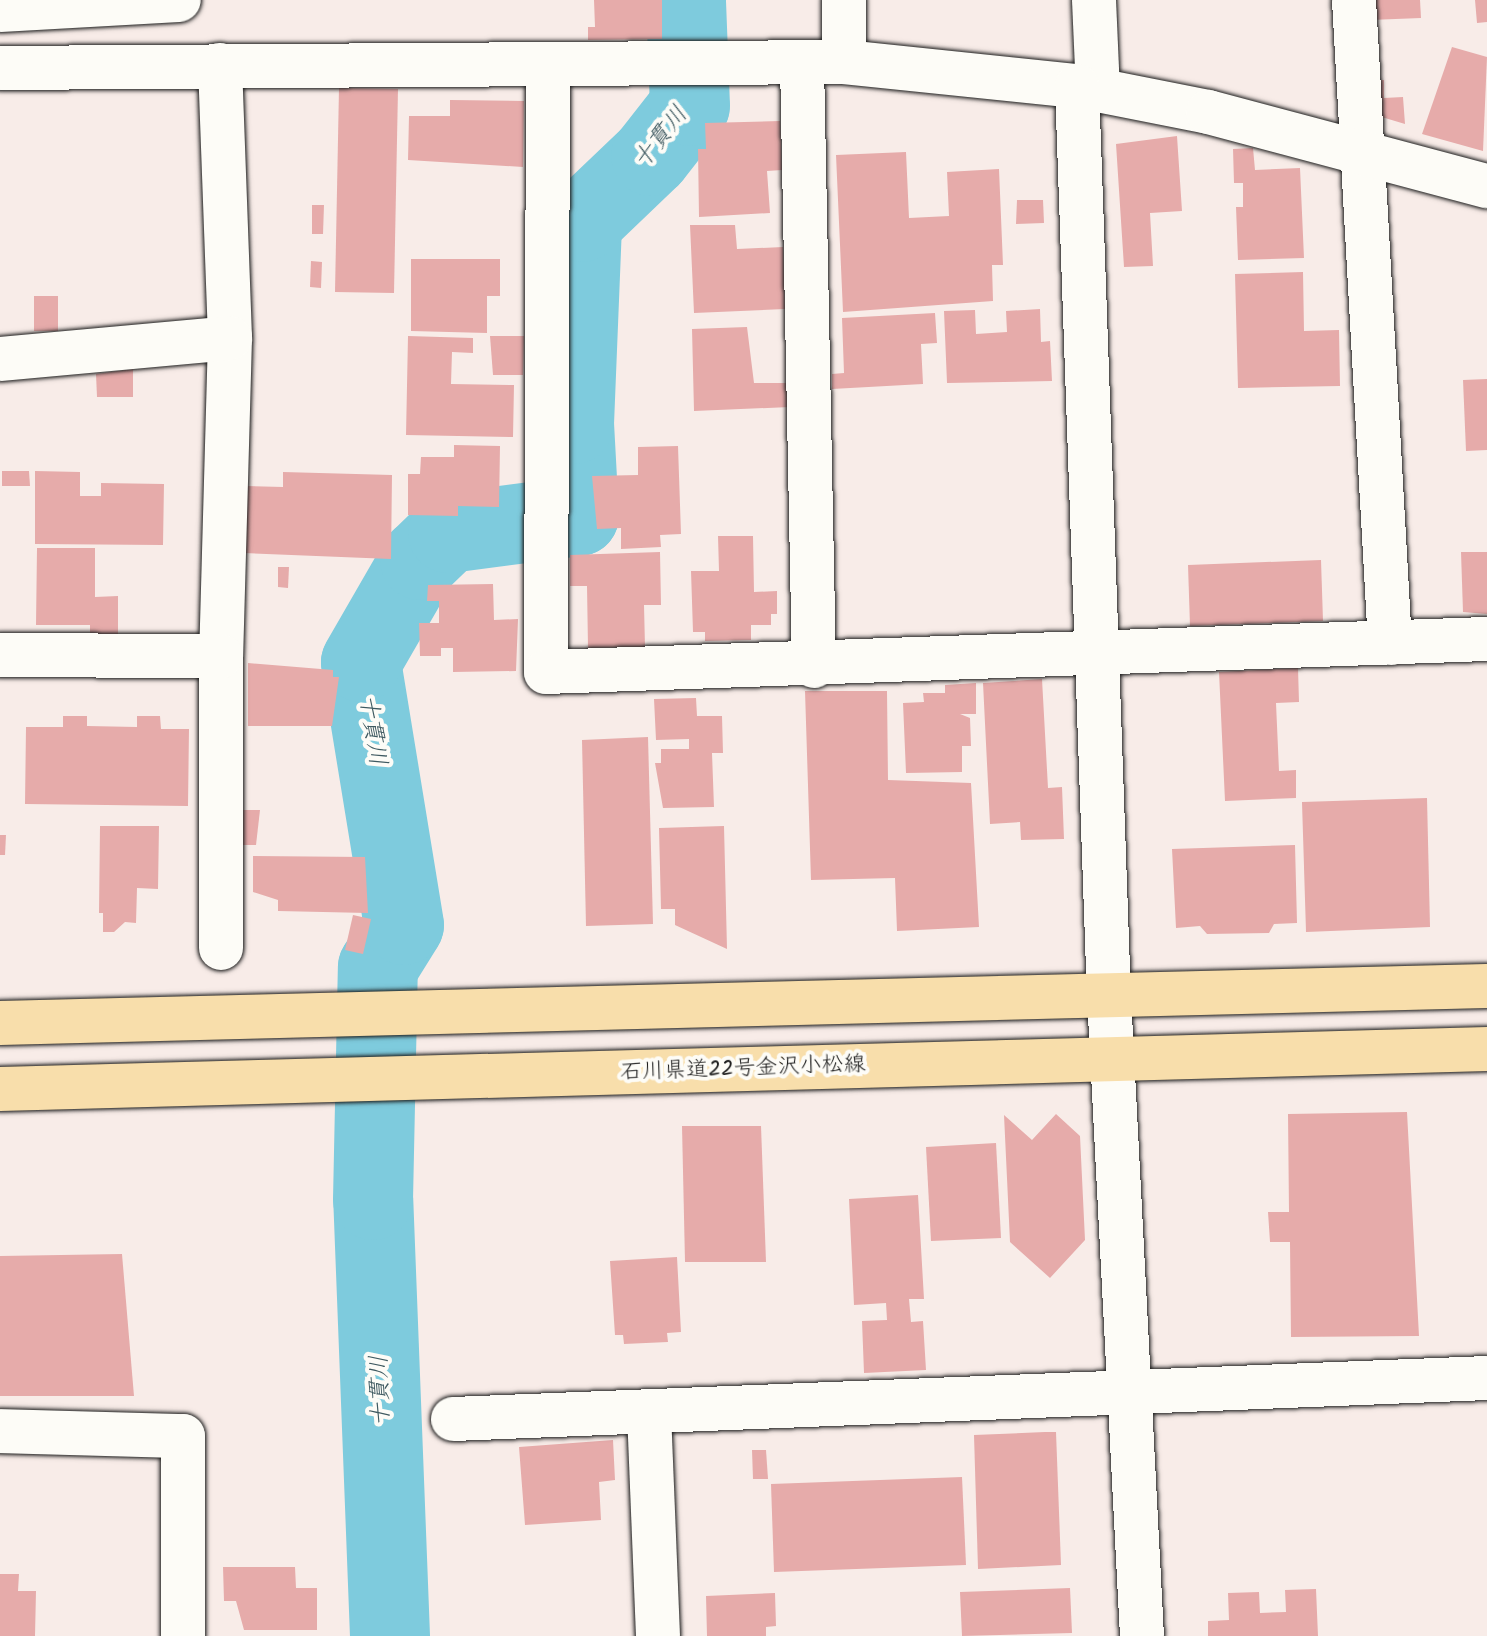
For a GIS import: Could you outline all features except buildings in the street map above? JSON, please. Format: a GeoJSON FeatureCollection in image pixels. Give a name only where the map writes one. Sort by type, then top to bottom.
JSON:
{"type":"FeatureCollection","features":[{"type":"Feature","properties":{"kind":"main road"},"geometry":{"type":"LineString","coordinates":[[0,1023],[1487,986]]}},
{"type":"Feature","properties":{"kind":"main road","name":"石川県道22号金沢小松線"},"geometry":{"type":"LineString","coordinates":[[0,1089],[1487,1049]]}},
{"type":"Feature","properties":{"kind":"street"},"geometry":{"type":"LineString","coordinates":[[814,666],[823,62],[844,0]]}},
{"type":"Feature","properties":{"kind":"street"},"geometry":{"type":"LineString","coordinates":[[1094,0],[1088,88],[1098,654],[1109,996],[1116,1057],[1142,1636]]}},
{"type":"Feature","properties":{"kind":"street"},"geometry":{"type":"LineString","coordinates":[[1354,0],[1390,643]]}},
{"type":"Feature","properties":{"kind":"street"},"geometry":{"type":"LineString","coordinates":[[0,10],[174,2],[168,65]]}},
{"type":"Feature","properties":{"kind":"street"},"geometry":{"type":"LineString","coordinates":[[0,68],[823,62],[1088,88],[1363,153],[1487,186]]}},
{"type":"Feature","properties":{"kind":"street"},"geometry":{"type":"LineString","coordinates":[[220,65],[230,338],[221,656],[221,948]]}},
{"type":"Feature","properties":{"kind":"street"},"geometry":{"type":"LineString","coordinates":[[548,66],[546,672],[814,666],[1487,639]]}},
{"type":"Feature","properties":{"kind":"street"},"geometry":{"type":"LineString","coordinates":[[0,359],[230,338]]}},
{"type":"Feature","properties":{"kind":"street"},"geometry":{"type":"LineString","coordinates":[[0,655],[221,656]]}},
{"type":"Feature","properties":{"kind":"street"},"geometry":{"type":"LineString","coordinates":[[453,1419],[1487,1378]]}},
{"type":"Feature","properties":{"kind":"street"},"geometry":{"type":"LineString","coordinates":[[649,1412],[658,1636]]}},
{"type":"Feature","properties":{"kind":"street"},"geometry":{"type":"LineString","coordinates":[[0,1431],[183,1436],[183,1636]]}},
{"type":"Feature","properties":{"kind":"waterway","name":"十貫川"},"geometry":{"type":"LineString","coordinates":[[390,1636],[373,1200],[378,967],[404,925],[361,662],[420,560],[448,533],[579,516],[574,424],[582,222],[651,156],[690,106],[686,0]]}}]}
